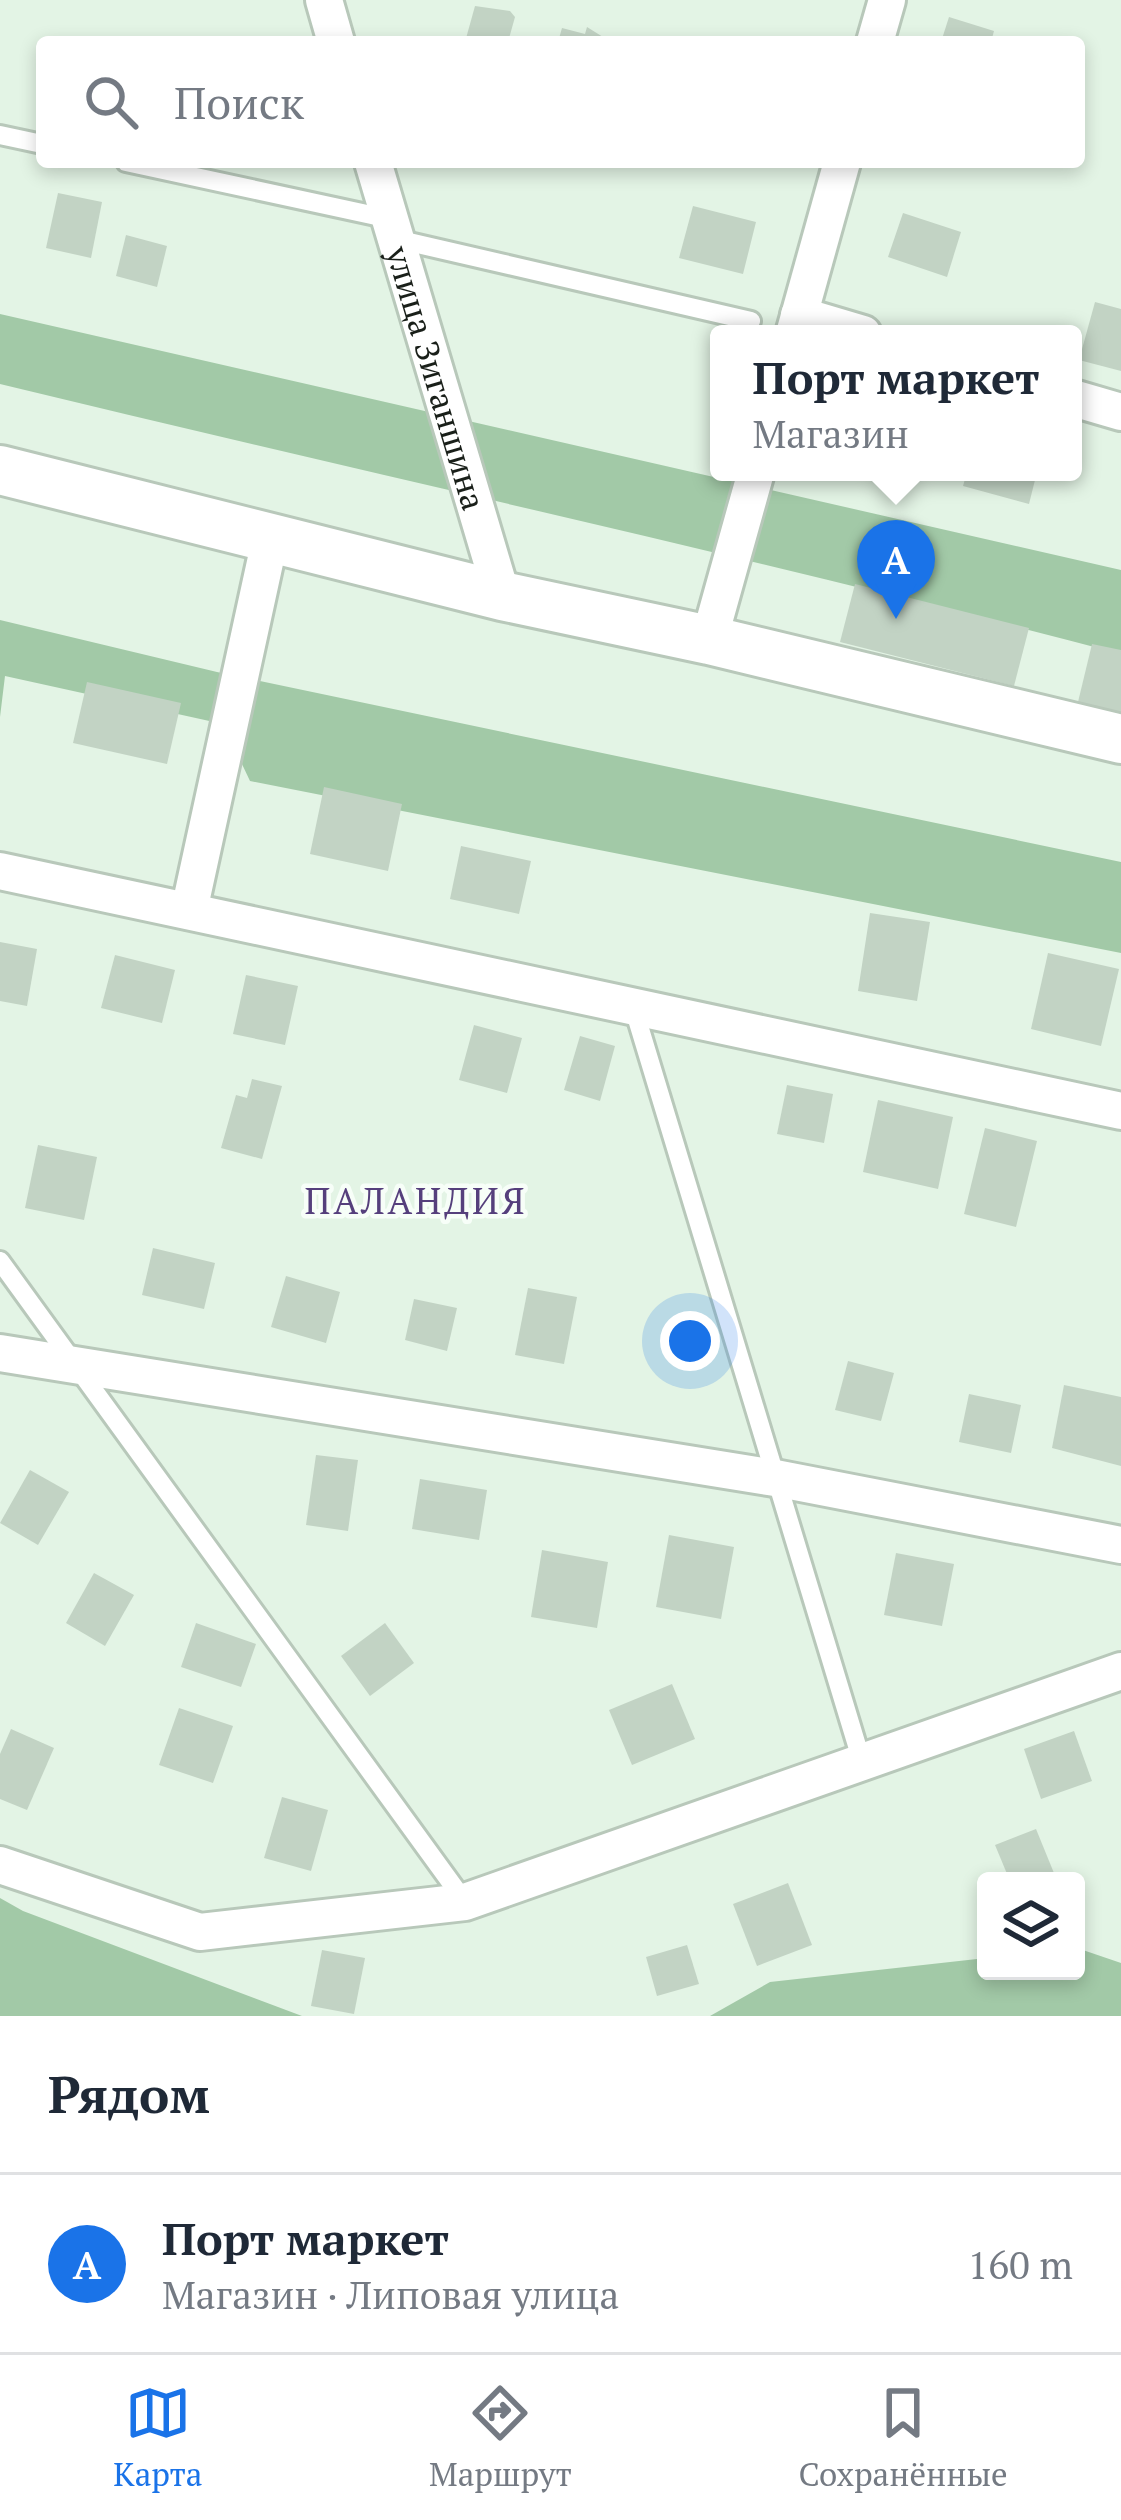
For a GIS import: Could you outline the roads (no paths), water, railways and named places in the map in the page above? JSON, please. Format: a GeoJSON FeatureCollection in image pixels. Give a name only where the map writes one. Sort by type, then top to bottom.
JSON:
{"type":"FeatureCollection","features":[{"type":"Feature","properties":{"kind":"street"},"geometry":{"type":"LineString","coordinates":[[324,0],[334,36]]}},
{"type":"Feature","properties":{"kind":"street"},"geometry":{"type":"LineString","coordinates":[[877,36],[886,0]]}},
{"type":"Feature","properties":{"kind":"street","name":"улица Зиганшина"},"geometry":{"type":"LineString","coordinates":[[375,168],[502,596]]}},
{"type":"Feature","properties":{"kind":"street"},"geometry":{"type":"LineString","coordinates":[[796,324],[840,168]]}},
{"type":"Feature","properties":{"kind":"street"},"geometry":{"type":"LineString","coordinates":[[1082,401],[1121,412]]}},
{"type":"Feature","properties":{"kind":"street"},"geometry":{"type":"LineString","coordinates":[[0,470],[502,596],[709,640],[1121,740]]}},
{"type":"Feature","properties":{"kind":"street"},"geometry":{"type":"LineString","coordinates":[[709,640],[753,481]]}},
{"type":"Feature","properties":{"kind":"street"},"geometry":{"type":"LineString","coordinates":[[189,911],[271,535]]}},
{"type":"Feature","properties":{"kind":"street"},"geometry":{"type":"LineString","coordinates":[[0,871],[1121,1111]]}},
{"type":"Feature","properties":{"kind":"street"},"geometry":{"type":"LineString","coordinates":[[0,1353],[775,1478],[1121,1545]]}},
{"type":"Feature","properties":{"kind":"street"},"geometry":{"type":"LineString","coordinates":[[0,1865],[200,1932],[465,1902],[1121,1671]]}},
{"type":"Feature","properties":{"kind":"lane"},"geometry":{"type":"LineString","coordinates":[[0,135],[36,143]]}},
{"type":"Feature","properties":{"kind":"lane"},"geometry":{"type":"LineString","coordinates":[[150,168],[751,321]]}},
{"type":"Feature","properties":{"kind":"lane"},"geometry":{"type":"LineString","coordinates":[[634,1006],[862,1762]]}},
{"type":"Feature","properties":{"kind":"lane"},"geometry":{"type":"LineString","coordinates":[[0,1261],[465,1902]]}},
{"type":"Feature","properties":{"kind":"place","name":"Порт маркет"},"geometry":{"type":"Point","coordinates":[896,619]}},
{"type":"Feature","properties":{"kind":"district","name":"ПАЛАНДИЯ"},"geometry":{"type":"Point","coordinates":[416,1200]}}]}
